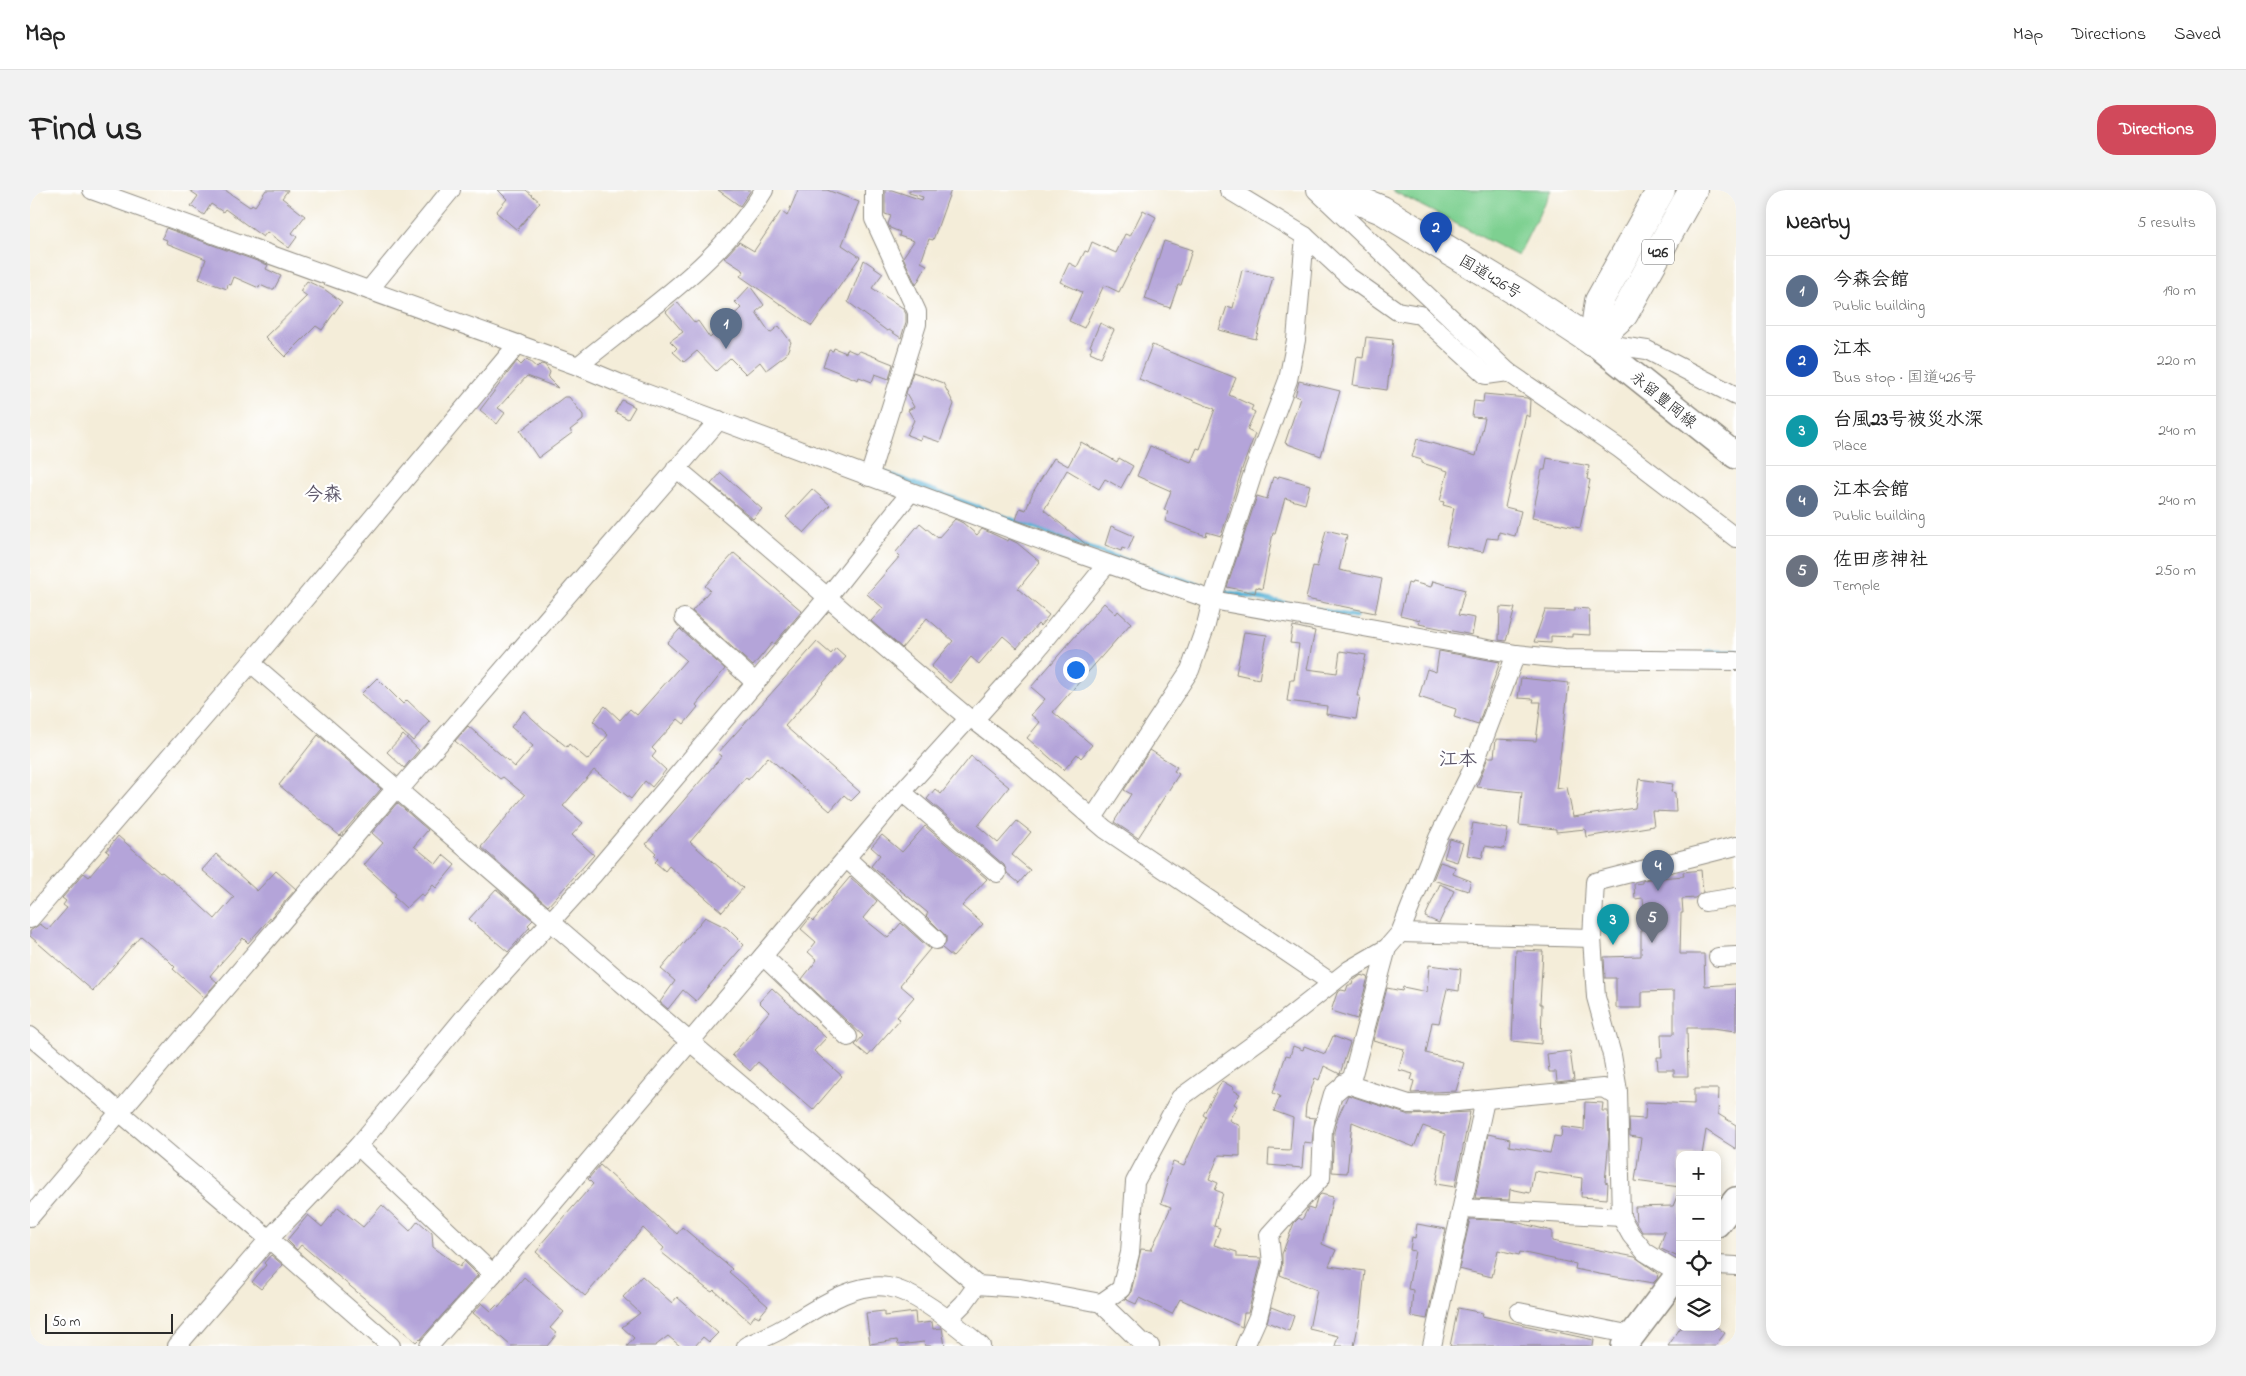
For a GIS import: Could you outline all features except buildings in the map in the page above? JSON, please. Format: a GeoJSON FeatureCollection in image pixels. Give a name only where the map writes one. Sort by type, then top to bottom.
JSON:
{"type":"FeatureCollection","features":[{"type":"Feature","properties":{"kind":"highway","name":"国道426号"},"geometry":{"type":"LineString","coordinates":[[1333,190],[1382,210],[1519,293],[1593,342]]}},
{"type":"Feature","properties":{"kind":"highway","name":"426"},"geometry":{"type":"LineString","coordinates":[[1593,342],[1599,300],[1661,190]]}},
{"type":"Feature","properties":{"kind":"highway","name":"426"},"geometry":{"type":"LineString","coordinates":[[1593,342],[1624,314],[1693,190]]}},
{"type":"Feature","properties":{"kind":"main road","name":"永留豊岡線"},"geometry":{"type":"LineString","coordinates":[[1593,342],[1736,456]]}},
{"type":"Feature","properties":{"kind":"main road"},"geometry":{"type":"LineString","coordinates":[[1721,1219],[1736,1200]]}},
{"type":"Feature","properties":{"kind":"main road"},"geometry":{"type":"LineString","coordinates":[[1628,1341],[1676,1276]]}},
{"type":"Feature","properties":{"kind":"street"},"geometry":{"type":"LineString","coordinates":[[92,190],[578,366],[910,493],[1212,600],[1516,654],[1564,659],[1736,661]]}},
{"type":"Feature","properties":{"kind":"street"},"geometry":{"type":"LineString","coordinates":[[369,290],[450,190]]}},
{"type":"Feature","properties":{"kind":"street"},"geometry":{"type":"LineString","coordinates":[[578,366],[701,266],[733,230],[764,190]]}},
{"type":"Feature","properties":{"kind":"street"},"geometry":{"type":"LineString","coordinates":[[869,477],[917,324],[917,312],[874,219],[874,190]]}},
{"type":"Feature","properties":{"kind":"street"},"geometry":{"type":"LineString","coordinates":[[1229,190],[1305,236],[1348,277],[1397,311],[1420,316],[1486,375],[1508,372]]}},
{"type":"Feature","properties":{"kind":"street"},"geometry":{"type":"LineString","coordinates":[[1316,190],[1508,372],[1620,449],[1736,538]]}},
{"type":"Feature","properties":{"kind":"street"},"geometry":{"type":"LineString","coordinates":[[1093,818],[1190,670],[1206,625],[1212,600],[1254,470],[1288,380],[1296,340],[1305,236]]}},
{"type":"Feature","properties":{"kind":"street"},"geometry":{"type":"LineString","coordinates":[[1593,342],[1647,350],[1736,396]]}},
{"type":"Feature","properties":{"kind":"street"},"geometry":{"type":"LineString","coordinates":[[30,919],[252,663],[518,344]]}},
{"type":"Feature","properties":{"kind":"street"},"geometry":{"type":"LineString","coordinates":[[30,1217],[397,789],[719,420]]}},
{"type":"Feature","properties":{"kind":"street"},"geometry":{"type":"LineString","coordinates":[[676,468],[751,530],[827,598],[972,719],[1018,754],[1105,829],[1332,983]]}},
{"type":"Feature","properties":{"kind":"street"},"geometry":{"type":"LineString","coordinates":[[177,1346],[269,1239],[358,1146],[472,1008],[551,922],[756,683],[827,598],[910,493]]}},
{"type":"Feature","properties":{"kind":"street"},"geometry":{"type":"LineString","coordinates":[[429,1346],[493,1274],[902,792],[1036,651],[1107,564]]}},
{"type":"Feature","properties":{"kind":"street"},"geometry":{"type":"LineString","coordinates":[[684,618],[756,683]]}},
{"type":"Feature","properties":{"kind":"street"},"geometry":{"type":"LineString","coordinates":[[1101,1303],[1121,1289],[1130,1252],[1135,1182],[1180,1098],[1269,1033],[1332,983],[1387,948],[1400,932],[1438,838],[1472,770],[1516,654]]}},
{"type":"Feature","properties":{"kind":"street"},"geometry":{"type":"LineString","coordinates":[[252,663],[689,1041],[977,1285],[1020,1288],[1101,1303],[1134,1335],[1150,1346]]}},
{"type":"Feature","properties":{"kind":"street"},"geometry":{"type":"LineString","coordinates":[[902,792],[997,872]]}},
{"type":"Feature","properties":{"kind":"street"},"geometry":{"type":"LineString","coordinates":[[1676,1270],[1646,1252],[1631,1236],[1621,1217],[1618,1097],[1612,1055],[1596,997],[1592,938],[1595,882],[1736,846]]}},
{"type":"Feature","properties":{"kind":"street"},"geometry":{"type":"LineString","coordinates":[[846,858],[936,940]]}},
{"type":"Feature","properties":{"kind":"street"},"geometry":{"type":"LineString","coordinates":[[1705,902],[1736,898]]}},
{"type":"Feature","properties":{"kind":"street"},"geometry":{"type":"LineString","coordinates":[[1400,932],[1592,938]]}},
{"type":"Feature","properties":{"kind":"street"},"geometry":{"type":"LineString","coordinates":[[1245,1346],[1258,1317],[1272,1263],[1269,1235],[1321,1178],[1323,1129],[1333,1094],[1352,1078],[1387,948]]}},
{"type":"Feature","properties":{"kind":"street"},"geometry":{"type":"LineString","coordinates":[[763,956],[848,1037]]}},
{"type":"Feature","properties":{"kind":"street"},"geometry":{"type":"LineString","coordinates":[[1718,957],[1736,956]]}},
{"type":"Feature","properties":{"kind":"street"},"geometry":{"type":"LineString","coordinates":[[30,1036],[269,1239],[391,1346]]}},
{"type":"Feature","properties":{"kind":"street"},"geometry":{"type":"LineString","coordinates":[[1344,1083],[1409,1104],[1485,1100],[1603,1088],[1618,1097]]}},
{"type":"Feature","properties":{"kind":"street"},"geometry":{"type":"LineString","coordinates":[[1432,1346],[1485,1100]]}},
{"type":"Feature","properties":{"kind":"street"},"geometry":{"type":"LineString","coordinates":[[358,1146],[493,1274]]}},
{"type":"Feature","properties":{"kind":"street"},"geometry":{"type":"LineString","coordinates":[[1463,1208],[1621,1217]]}},
{"type":"Feature","properties":{"kind":"street"},"geometry":{"type":"LineString","coordinates":[[1721,1264],[1736,1266]]}},
{"type":"Feature","properties":{"kind":"street"},"geometry":{"type":"LineString","coordinates":[[948,1318],[964,1303],[977,1285]]}},
{"type":"Feature","properties":{"kind":"street"},"geometry":{"type":"LineString","coordinates":[[746,1346],[780,1338],[838,1296],[873,1287],[889,1287],[904,1292],[948,1318],[981,1346]]}},
{"type":"Feature","properties":{"kind":"street"},"geometry":{"type":"LineString","coordinates":[[1519,1312],[1628,1341]]}},
{"type":"Feature","properties":{"kind":"green space"},"geometry":{"type":"Polygon","coordinates":[[[1391,190],[1551,190],[1518,256],[1391,190]]]}},
{"type":"Feature","properties":{"kind":"waterway"},"geometry":{"type":"LineString","coordinates":[[882,472],[1089,548],[1211,589],[1355,617]]}},
{"type":"Feature","properties":{"kind":"waterway"},"geometry":{"type":"LineString","coordinates":[[1708,652],[1736,652]]}},
{"type":"Feature","properties":{"kind":"place","name":"江本"},"geometry":{"type":"Point","coordinates":[1436,253]}},
{"type":"Feature","properties":{"kind":"place","name":"今森会館"},"geometry":{"type":"Point","coordinates":[726,349]}},
{"type":"Feature","properties":{"kind":"place","name":"江本会館"},"geometry":{"type":"Point","coordinates":[1658,891]}},
{"type":"Feature","properties":{"kind":"place","name":"佐田彦神社"},"geometry":{"type":"Point","coordinates":[1652,943]}},
{"type":"Feature","properties":{"kind":"place","name":"台風23号被災水深"},"geometry":{"type":"Point","coordinates":[1613,945]}},
{"type":"Feature","properties":{"kind":"district","name":"今森"},"geometry":{"type":"Point","coordinates":[323,493]}},
{"type":"Feature","properties":{"kind":"district","name":"江本"},"geometry":{"type":"Point","coordinates":[1458,758]}}]}
